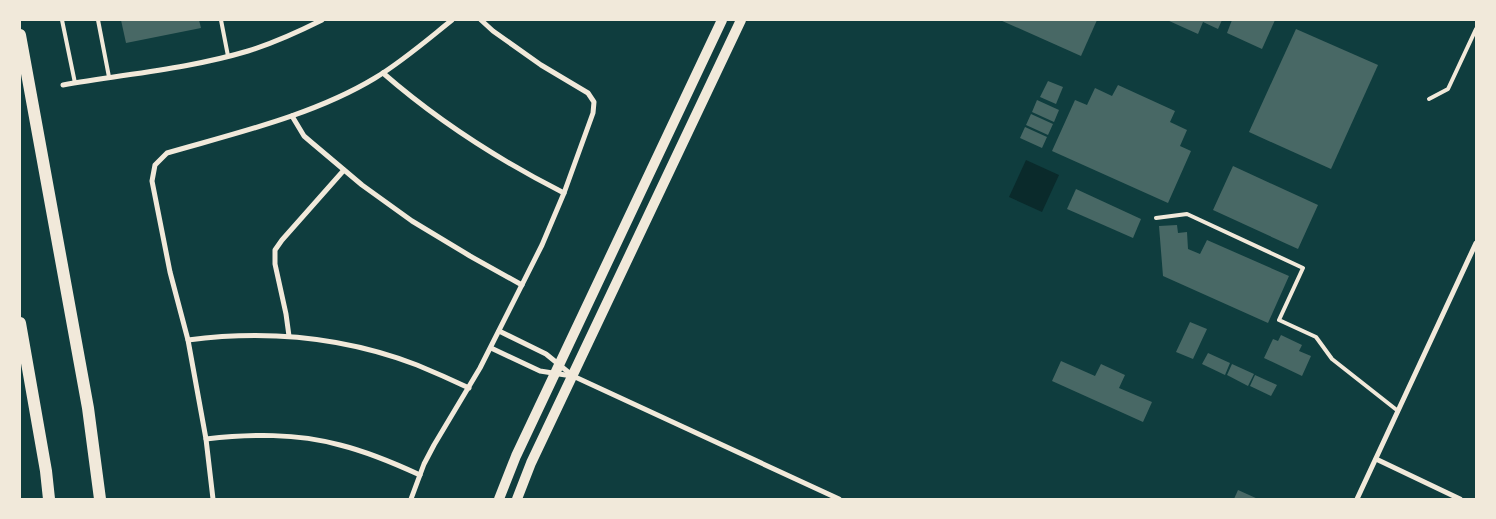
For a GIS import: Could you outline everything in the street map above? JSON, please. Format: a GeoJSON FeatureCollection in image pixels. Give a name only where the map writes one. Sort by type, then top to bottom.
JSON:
{"type":"FeatureCollection","features":[{"type":"Feature","properties":{"kind":"highway"},"geometry":{"type":"LineString","coordinates":[[20,35],[88,408],[100,499]]}},
{"type":"Feature","properties":{"kind":"highway"},"geometry":{"type":"LineString","coordinates":[[20,323],[49,499]]}},
{"type":"Feature","properties":{"kind":"main road"},"geometry":{"type":"LineString","coordinates":[[499,499],[516,456],[722,20]]}},
{"type":"Feature","properties":{"kind":"main road"},"geometry":{"type":"LineString","coordinates":[[517,499],[531,463],[741,20]]}},
{"type":"Feature","properties":{"kind":"street"},"geometry":{"type":"LineString","coordinates":[[63,85],[228,56],[269,44],[322,20]]}},
{"type":"Feature","properties":{"kind":"street"},"geometry":{"type":"LineString","coordinates":[[213,499],[206,439],[188,340],[170,272],[152,181],[155,165],[167,153],[292,116],[338,96],[383,73],[426,42],[452,20]]}},
{"type":"Feature","properties":{"kind":"street"},"geometry":{"type":"LineString","coordinates":[[411,499],[434,445],[491,348],[542,245],[564,193],[593,113],[594,102],[588,93],[540,65],[499,36],[481,20]]}},
{"type":"Feature","properties":{"kind":"street"},"geometry":{"type":"LineString","coordinates":[[383,73],[430,112],[475,143],[521,171],[564,193]]}},
{"type":"Feature","properties":{"kind":"street"},"geometry":{"type":"LineString","coordinates":[[292,116],[304,136],[383,201],[412,221],[522,285]]}},
{"type":"Feature","properties":{"kind":"street"},"geometry":{"type":"LineString","coordinates":[[289,336],[275,264],[275,250],[344,170]]}},
{"type":"Feature","properties":{"kind":"street"},"geometry":{"type":"LineString","coordinates":[[1357,499],[1476,244]]}},
{"type":"Feature","properties":{"kind":"street"},"geometry":{"type":"LineString","coordinates":[[499,331],[546,354],[558,369],[839,499]]}},
{"type":"Feature","properties":{"kind":"street"},"geometry":{"type":"LineString","coordinates":[[188,340],[239,335],[289,336],[362,348],[417,365],[469,388]]}},
{"type":"Feature","properties":{"kind":"street"},"geometry":{"type":"LineString","coordinates":[[491,348],[540,371],[558,369],[573,376]]}},
{"type":"Feature","properties":{"kind":"street"},"geometry":{"type":"LineString","coordinates":[[206,439],[271,435],[340,444],[420,475]]}},
{"type":"Feature","properties":{"kind":"street"},"geometry":{"type":"LineString","coordinates":[[1376,459],[1460,499]]}},
{"type":"Feature","properties":{"kind":"lane"},"geometry":{"type":"LineString","coordinates":[[62,20],[75,83]]}},
{"type":"Feature","properties":{"kind":"lane"},"geometry":{"type":"LineString","coordinates":[[98,20],[109,78]]}},
{"type":"Feature","properties":{"kind":"lane"},"geometry":{"type":"LineString","coordinates":[[221,20],[228,56]]}},
{"type":"Feature","properties":{"kind":"lane"},"geometry":{"type":"LineString","coordinates":[[1429,99],[1448,89],[1476,29]]}},
{"type":"Feature","properties":{"kind":"lane"},"geometry":{"type":"LineString","coordinates":[[1156,218],[1187,214],[1303,268],[1279,320],[1316,337],[1332,359],[1398,411]]}},
{"type":"Feature","properties":{"kind":"water"},"geometry":{"type":"Polygon","coordinates":[[[1026,160],[1059,175],[1042,212],[1009,197],[1026,160]]]}},
{"type":"Feature","properties":{"kind":"building"},"geometry":{"type":"Polygon","coordinates":[[[121,20],[199,20],[201,28],[126,43],[121,20]]]}},
{"type":"Feature","properties":{"kind":"building"},"geometry":{"type":"Polygon","coordinates":[[[1000,20],[1097,20],[1081,56],[1000,20]]]}},
{"type":"Feature","properties":{"kind":"building"},"geometry":{"type":"Polygon","coordinates":[[[1167,20],[1222,20],[1218,29],[1203,22],[1198,34],[1167,20]]]}},
{"type":"Feature","properties":{"kind":"building"},"geometry":{"type":"Polygon","coordinates":[[[1232,20],[1275,20],[1262,49],[1227,33],[1232,20]]]}},
{"type":"Feature","properties":{"kind":"building"},"geometry":{"type":"Polygon","coordinates":[[[1296,29],[1378,65],[1331,169],[1249,132],[1296,29]]]}},
{"type":"Feature","properties":{"kind":"building"},"geometry":{"type":"Polygon","coordinates":[[[1048,81],[1063,87],[1056,104],[1040,97],[1048,81]]]}},
{"type":"Feature","properties":{"kind":"building"},"geometry":{"type":"Polygon","coordinates":[[[1118,85],[1175,111],[1170,122],[1187,130],[1180,146],[1191,151],[1168,203],[1052,151],[1075,100],[1087,105],[1095,88],[1112,96],[1118,85]]]}},
{"type":"Feature","properties":{"kind":"building"},"geometry":{"type":"Polygon","coordinates":[[[1037,100],[1059,110],[1054,122],[1032,112],[1037,100]]]}},
{"type":"Feature","properties":{"kind":"building"},"geometry":{"type":"Polygon","coordinates":[[[1031,114],[1053,124],[1048,135],[1026,125],[1031,114]]]}},
{"type":"Feature","properties":{"kind":"building"},"geometry":{"type":"Polygon","coordinates":[[[1025,127],[1047,137],[1042,148],[1020,138],[1025,127]]]}},
{"type":"Feature","properties":{"kind":"building"},"geometry":{"type":"Polygon","coordinates":[[[1233,166],[1318,205],[1298,249],[1213,210],[1233,166]]]}},
{"type":"Feature","properties":{"kind":"building"},"geometry":{"type":"Polygon","coordinates":[[[1076,189],[1141,219],[1133,238],[1067,209],[1076,189]]]}},
{"type":"Feature","properties":{"kind":"building"},"geometry":{"type":"Polygon","coordinates":[[[1177,225],[1178,233],[1187,232],[1188,249],[1200,254],[1207,240],[1289,276],[1268,323],[1163,276],[1159,226],[1177,225]]]}},
{"type":"Feature","properties":{"kind":"building"},"geometry":{"type":"Polygon","coordinates":[[[1190,322],[1207,329],[1193,359],[1176,352],[1190,322]]]}},
{"type":"Feature","properties":{"kind":"building"},"geometry":{"type":"Polygon","coordinates":[[[1281,335],[1302,345],[1299,351],[1311,356],[1302,376],[1264,358],[1273,339],[1278,341],[1281,335]]]}},
{"type":"Feature","properties":{"kind":"building"},"geometry":{"type":"Polygon","coordinates":[[[1208,353],[1230,363],[1225,375],[1202,364],[1208,353]]]}},
{"type":"Feature","properties":{"kind":"building"},"geometry":{"type":"Polygon","coordinates":[[[1061,361],[1095,376],[1101,364],[1125,375],[1119,388],[1152,402],[1143,422],[1052,381],[1061,361]]]}},
{"type":"Feature","properties":{"kind":"building"},"geometry":{"type":"Polygon","coordinates":[[[1232,364],[1254,374],[1248,386],[1227,375],[1232,364]]]}},
{"type":"Feature","properties":{"kind":"building"},"geometry":{"type":"Polygon","coordinates":[[[1255,375],[1277,385],[1271,396],[1250,386],[1255,375]]]}},
{"type":"Feature","properties":{"kind":"building"},"geometry":{"type":"Polygon","coordinates":[[[1238,490],[1258,499],[1234,499],[1238,490]]]}}]}
